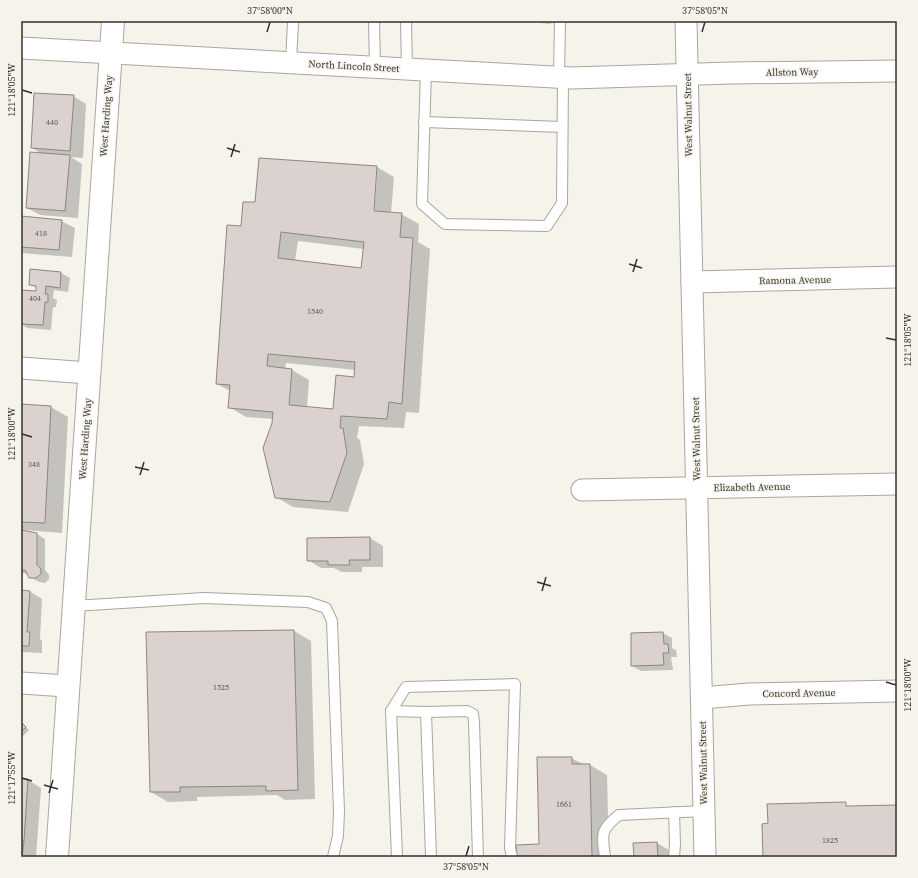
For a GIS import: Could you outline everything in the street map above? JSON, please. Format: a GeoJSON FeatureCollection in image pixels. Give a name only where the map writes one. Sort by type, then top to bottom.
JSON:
{"type":"FeatureCollection","features":[{"type":"Feature","properties":{"kind":"street","name":"West Harding Way"},"geometry":{"type":"LineString","coordinates":[[57,857],[67,686],[90,373],[112,21]]}},
{"type":"Feature","properties":{"kind":"street","name":"West Walnut Street"},"geometry":{"type":"LineString","coordinates":[[686,21],[705,857]]}},
{"type":"Feature","properties":{"kind":"street","name":"North Lincoln Street"},"geometry":{"type":"LineString","coordinates":[[21,48],[561,78],[688,75]]}},
{"type":"Feature","properties":{"kind":"street","name":"Allston Way"},"geometry":{"type":"LineString","coordinates":[[688,75],[897,70]]}},
{"type":"Feature","properties":{"kind":"street","name":"Ramona Avenue"},"geometry":{"type":"LineString","coordinates":[[692,282],[897,277]]}},
{"type":"Feature","properties":{"kind":"street"},"geometry":{"type":"LineString","coordinates":[[21,368],[90,373]]}},
{"type":"Feature","properties":{"kind":"street","name":"Elizabeth Avenue"},"geometry":{"type":"LineString","coordinates":[[582,490],[897,484]]}},
{"type":"Feature","properties":{"kind":"street"},"geometry":{"type":"LineString","coordinates":[[21,683],[67,686]]}},
{"type":"Feature","properties":{"kind":"street","name":"Concord Avenue"},"geometry":{"type":"LineString","coordinates":[[702,698],[749,694],[897,691]]}},
{"type":"Feature","properties":{"kind":"lane"},"geometry":{"type":"LineString","coordinates":[[291,63],[293,21]]}},
{"type":"Feature","properties":{"kind":"lane"},"geometry":{"type":"LineString","coordinates":[[374,21],[375,67]]}},
{"type":"Feature","properties":{"kind":"lane"},"geometry":{"type":"LineString","coordinates":[[406,21],[416,70],[424,122],[422,204],[444,224],[547,226],[562,203],[560,21]]}},
{"type":"Feature","properties":{"kind":"lane"},"geometry":{"type":"LineString","coordinates":[[424,122],[562,127]]}},
{"type":"Feature","properties":{"kind":"lane"},"geometry":{"type":"LineString","coordinates":[[73,606],[204,598],[308,602],[326,608],[332,621],[339,811],[338,836],[333,857]]}},
{"type":"Feature","properties":{"kind":"lane"},"geometry":{"type":"LineString","coordinates":[[397,857],[392,711],[406,687],[515,684],[510,848],[512,857]]}},
{"type":"Feature","properties":{"kind":"lane"},"geometry":{"type":"LineString","coordinates":[[392,711],[426,712],[467,710],[473,714],[478,857]]}},
{"type":"Feature","properties":{"kind":"lane"},"geometry":{"type":"LineString","coordinates":[[426,712],[431,857]]}},
{"type":"Feature","properties":{"kind":"lane"},"geometry":{"type":"LineString","coordinates":[[605,857],[602,835],[609,823],[619,815],[704,811]]}},
{"type":"Feature","properties":{"kind":"lane"},"geometry":{"type":"LineString","coordinates":[[674,812],[674,857]]}},
{"type":"Feature","properties":{"kind":"building"},"geometry":{"type":"Polygon","coordinates":[[[34,93],[74,95],[70,151],[31,148],[34,93]]]}},
{"type":"Feature","properties":{"kind":"building"},"geometry":{"type":"Polygon","coordinates":[[[30,152],[70,155],[65,211],[26,208],[30,152]]]}},
{"type":"Feature","properties":{"kind":"building"},"geometry":{"type":"Polygon","coordinates":[[[259,158],[377,166],[374,211],[402,213],[400,237],[413,238],[402,404],[389,402],[387,419],[341,416],[340,428],[343,428],[347,453],[330,502],[275,498],[263,448],[272,423],[273,412],[228,408],[230,385],[216,384],[227,225],[241,226],[243,202],[255,202],[259,158]],[[281,232],[278,258],[361,268],[364,242],[281,232]],[[268,354],[267,366],[292,369],[289,405],[333,409],[336,375],[354,377],[355,362],[268,354]]]}},
{"type":"Feature","properties":{"kind":"building"},"geometry":{"type":"Polygon","coordinates":[[[21,216],[62,220],[59,250],[21,247],[21,216]]]}},
{"type":"Feature","properties":{"kind":"building"},"geometry":{"type":"Polygon","coordinates":[[[30,269],[61,272],[60,288],[46,286],[45,294],[48,294],[48,302],[45,302],[43,325],[21,324],[21,290],[36,291],[36,286],[29,285],[30,269]]]}},
{"type":"Feature","properties":{"kind":"building"},"geometry":{"type":"Polygon","coordinates":[[[21,404],[51,406],[45,523],[21,522],[21,404]]]}},
{"type":"Feature","properties":{"kind":"building"},"geometry":{"type":"Polygon","coordinates":[[[21,530],[37,533],[37,565],[41,569],[41,574],[36,578],[29,578],[25,570],[21,570],[21,530]]]}},
{"type":"Feature","properties":{"kind":"building"},"geometry":{"type":"Polygon","coordinates":[[[370,537],[370,560],[349,560],[350,565],[328,565],[328,561],[307,561],[307,538],[370,537]]]}},
{"type":"Feature","properties":{"kind":"building"},"geometry":{"type":"Polygon","coordinates":[[[21,590],[30,591],[27,632],[30,632],[29,646],[21,646],[21,590]]]}},
{"type":"Feature","properties":{"kind":"building"},"geometry":{"type":"Polygon","coordinates":[[[294,630],[298,790],[266,791],[266,786],[180,787],[180,792],[150,792],[146,632],[294,630]]]}},
{"type":"Feature","properties":{"kind":"building"},"geometry":{"type":"Polygon","coordinates":[[[663,632],[664,644],[668,644],[669,653],[663,653],[664,665],[631,666],[631,633],[663,632]]]}},
{"type":"Feature","properties":{"kind":"building"},"geometry":{"type":"Polygon","coordinates":[[[21,722],[26,727],[21,732],[21,722]]]}},
{"type":"Feature","properties":{"kind":"building"},"geometry":{"type":"Polygon","coordinates":[[[537,757],[572,757],[572,764],[590,764],[592,857],[517,856],[516,845],[539,844],[537,757]]]}},
{"type":"Feature","properties":{"kind":"building"},"geometry":{"type":"Polygon","coordinates":[[[21,779],[28,779],[24,841],[21,841],[21,779]]]}},
{"type":"Feature","properties":{"kind":"building"},"geometry":{"type":"Polygon","coordinates":[[[846,802],[846,806],[897,805],[897,857],[763,857],[762,824],[768,823],[767,804],[846,802]]]}},
{"type":"Feature","properties":{"kind":"building"},"geometry":{"type":"Polygon","coordinates":[[[21,841],[24,841],[22,857],[21,857],[21,841]]]}},
{"type":"Feature","properties":{"kind":"building"},"geometry":{"type":"Polygon","coordinates":[[[657,842],[658,857],[634,857],[633,843],[657,842]]]}}]}
